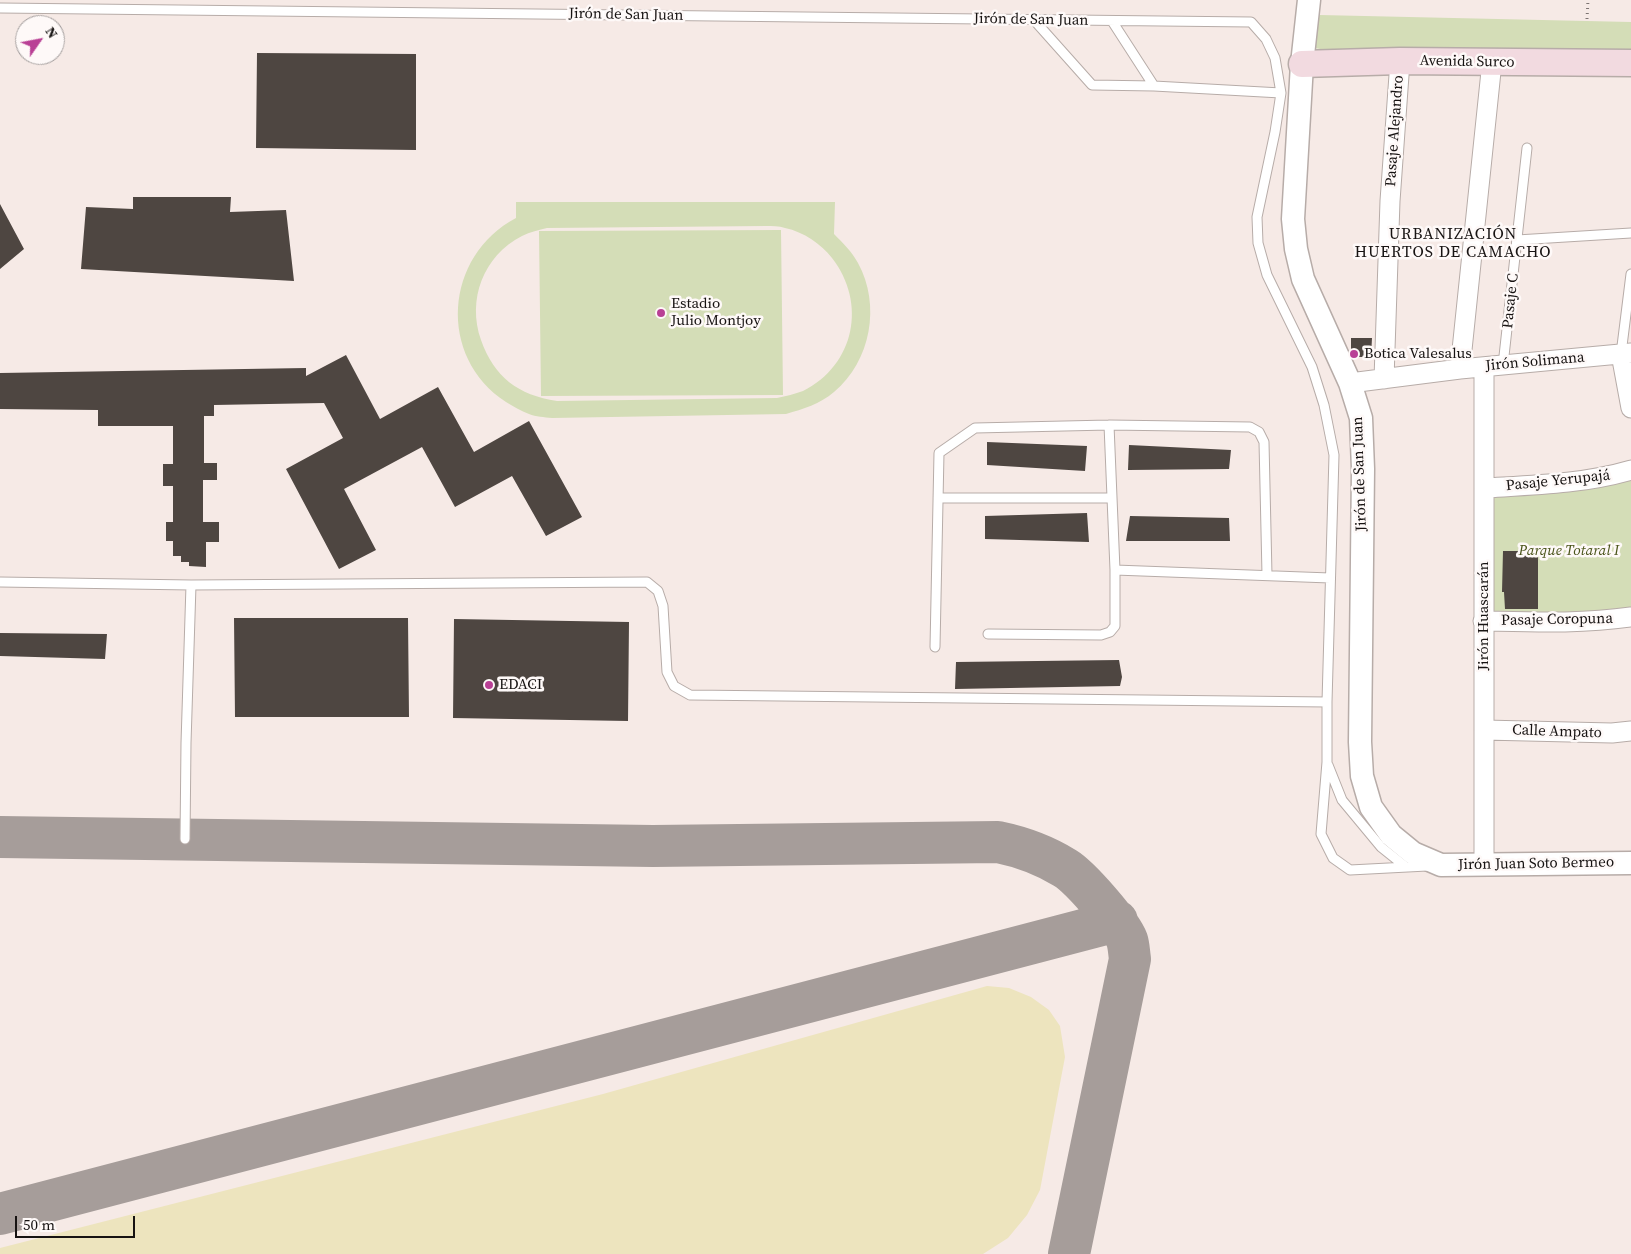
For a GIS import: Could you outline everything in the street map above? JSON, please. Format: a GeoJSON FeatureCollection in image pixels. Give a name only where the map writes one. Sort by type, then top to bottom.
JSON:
{"type":"FeatureCollection","features":[{"type":"Feature","properties":{"kind":"main road","name":"Avenida Surco"},"geometry":{"type":"LineString","coordinates":[[1302,64],[1400,61],[1631,63]]}},
{"type":"Feature","properties":{"kind":"street","name":"Jirón de San Juan"},"geometry":{"type":"LineString","coordinates":[[1309,0],[1302,64],[1294,219],[1296,249],[1303,279],[1350,384],[1361,418],[1363,469],[1360,742],[1362,776],[1371,807],[1391,835],[1413,853],[1441,865]]}},
{"type":"Feature","properties":{"kind":"street","name":"Pasaje Alejandro"},"geometry":{"type":"LineString","coordinates":[[1384,379],[1390,201],[1400,61]]}},
{"type":"Feature","properties":{"kind":"street"},"geometry":{"type":"LineString","coordinates":[[1460,369],[1492,62]]}},
{"type":"Feature","properties":{"kind":"street"},"geometry":{"type":"LineString","coordinates":[[1626,354],[1631,408]]}},
{"type":"Feature","properties":{"kind":"street","name":"Jirón Solimana"},"geometry":{"type":"LineString","coordinates":[[1350,384],[1460,369],[1626,354]]}},
{"type":"Feature","properties":{"kind":"street","name":"Jirón Huascarán"},"geometry":{"type":"LineString","coordinates":[[1484,367],[1484,865]]}},
{"type":"Feature","properties":{"kind":"street","name":"Pasaje Yerupajá"},"geometry":{"type":"LineString","coordinates":[[1484,488],[1567,483],[1606,477],[1631,470]]}},
{"type":"Feature","properties":{"kind":"street","name":"Pasaje Coropuna"},"geometry":{"type":"LineString","coordinates":[[1483,621],[1565,622],[1601,621],[1631,617]]}},
{"type":"Feature","properties":{"kind":"street","name":"Calle Ampato"},"geometry":{"type":"LineString","coordinates":[[1484,730],[1612,733],[1631,731]]}},
{"type":"Feature","properties":{"kind":"street","name":"Jirón Juan Soto Bermeo"},"geometry":{"type":"LineString","coordinates":[[1441,865],[1631,863]]}},
{"type":"Feature","properties":{"kind":"lane","name":"Jirón de San Juan"},"geometry":{"type":"LineString","coordinates":[[0,8],[1251,22],[1266,39],[1275,58],[1281,94]]}},
{"type":"Feature","properties":{"kind":"lane"},"geometry":{"type":"LineString","coordinates":[[1034,20],[1092,86],[1154,86],[1281,94],[1257,217],[1258,243],[1267,275],[1312,367],[1324,405],[1334,455],[1326,762],[1321,834],[1333,858],[1350,870],[1441,865]]}},
{"type":"Feature","properties":{"kind":"lane"},"geometry":{"type":"LineString","coordinates":[[1112,21],[1154,86]]}},
{"type":"Feature","properties":{"kind":"lane","name":"Pasaje C"},"geometry":{"type":"LineString","coordinates":[[1503,365],[1527,148]]}},
{"type":"Feature","properties":{"kind":"lane"},"geometry":{"type":"LineString","coordinates":[[1517,240],[1631,233]]}},
{"type":"Feature","properties":{"kind":"lane"},"geometry":{"type":"LineString","coordinates":[[1626,354],[1631,274]]}},
{"type":"Feature","properties":{"kind":"lane"},"geometry":{"type":"LineString","coordinates":[[935,647],[939,453],[975,428],[1109,425],[1250,427],[1259,432],[1264,442],[1267,575]]}},
{"type":"Feature","properties":{"kind":"lane"},"geometry":{"type":"LineString","coordinates":[[988,634],[1101,635],[1110,632],[1115,626],[1115,570],[1109,425]]}},
{"type":"Feature","properties":{"kind":"lane"},"geometry":{"type":"LineString","coordinates":[[938,498],[1112,498]]}},
{"type":"Feature","properties":{"kind":"lane"},"geometry":{"type":"LineString","coordinates":[[1115,570],[1330,578]]}},
{"type":"Feature","properties":{"kind":"lane"},"geometry":{"type":"LineString","coordinates":[[0,582],[191,585],[647,582],[658,591],[664,606],[667,672],[674,686],[690,695],[1327,702]]}},
{"type":"Feature","properties":{"kind":"lane"},"geometry":{"type":"LineString","coordinates":[[185,839],[191,585]]}},
{"type":"Feature","properties":{"kind":"lane"},"geometry":{"type":"LineString","coordinates":[[1326,762],[1342,800],[1381,847],[1406,867]]}},
{"type":"Feature","properties":{"kind":"path"},"geometry":{"type":"LineString","coordinates":[[1586,19],[1588,0]]}},
{"type":"Feature","properties":{"kind":"green space"},"geometry":{"type":"Polygon","coordinates":[[[1318,16],[1631,22],[1631,53],[1320,49],[1315,48],[1314,44],[1318,16]]]}},
{"type":"Feature","properties":{"kind":"green space"},"geometry":{"type":"Polygon","coordinates":[[[516,202],[835,202],[834,234],[858,263],[865,279],[869,297],[870,314],[864,349],[857,365],[834,392],[817,403],[786,414],[552,418],[529,414],[506,402],[484,383],[468,360],[460,334],[458,307],[463,281],[474,256],[492,235],[516,218],[516,202]],[[768,226],[547,228],[525,235],[508,245],[497,255],[488,267],[482,280],[476,310],[477,325],[486,353],[500,374],[519,389],[557,401],[777,398],[803,391],[821,380],[834,366],[844,349],[850,332],[852,313],[850,294],[843,276],[832,258],[817,243],[792,230],[768,226]]]}},
{"type":"Feature","properties":{"kind":"green space","name":"Estadio Julio Montjoy"},"geometry":{"type":"Polygon","coordinates":[[[781,230],[783,395],[541,396],[539,231],[781,230]]]}},
{"type":"Feature","properties":{"kind":"green space","name":"Parque Totaral I"},"geometry":{"type":"Polygon","coordinates":[[[1631,477],[1631,607],[1573,614],[1493,611],[1493,495],[1631,477]]]}},
{"type":"Feature","properties":{"kind":"sand"},"geometry":{"type":"Polygon","coordinates":[[[987,986],[1009,988],[1031,997],[1049,1010],[1060,1026],[1065,1057],[1040,1190],[1027,1215],[1008,1238],[983,1254],[0,1254],[0,1248],[603,1094],[987,986]]]}},
{"type":"Feature","properties":{"kind":"building"},"geometry":{"type":"Polygon","coordinates":[[[257,53],[416,54],[416,150],[256,148],[257,53]]]}},
{"type":"Feature","properties":{"kind":"building"},"geometry":{"type":"Polygon","coordinates":[[[133,197],[231,197],[230,212],[286,210],[294,281],[81,269],[86,207],[133,209],[133,197]]]}},
{"type":"Feature","properties":{"kind":"building"},"geometry":{"type":"Polygon","coordinates":[[[0,204],[24,249],[0,269],[0,204]]]}},
{"type":"Feature","properties":{"kind":"building"},"geometry":{"type":"Polygon","coordinates":[[[1351,338],[1372,338],[1371,357],[1352,357],[1351,338]]]}},
{"type":"Feature","properties":{"kind":"building"},"geometry":{"type":"Polygon","coordinates":[[[346,355],[380,419],[438,387],[474,452],[529,421],[582,517],[546,536],[512,476],[455,507],[422,447],[344,489],[376,550],[339,569],[286,469],[343,438],[324,403],[214,405],[214,416],[204,416],[204,463],[217,463],[217,480],[203,480],[203,522],[219,522],[219,542],[206,542],[206,567],[189,566],[189,562],[181,562],[181,556],[173,556],[173,541],[166,541],[166,522],[173,522],[173,486],[163,486],[163,464],[173,464],[173,426],[98,426],[98,410],[0,409],[0,373],[306,368],[306,376],[346,355]]]}},
{"type":"Feature","properties":{"kind":"building"},"geometry":{"type":"Polygon","coordinates":[[[987,442],[1087,446],[1085,471],[987,465],[987,442]]]}},
{"type":"Feature","properties":{"kind":"building"},"geometry":{"type":"Polygon","coordinates":[[[1129,445],[1231,450],[1229,469],[1128,470],[1129,445]]]}},
{"type":"Feature","properties":{"kind":"building"},"geometry":{"type":"Polygon","coordinates":[[[1087,513],[1089,542],[985,539],[985,516],[1087,513]]]}},
{"type":"Feature","properties":{"kind":"building"},"geometry":{"type":"Polygon","coordinates":[[[1130,516],[1229,518],[1230,541],[1126,541],[1130,516]]]}},
{"type":"Feature","properties":{"kind":"building"},"geometry":{"type":"Polygon","coordinates":[[[1503,551],[1538,551],[1538,609],[1505,609],[1504,592],[1502,592],[1503,551]]]}},
{"type":"Feature","properties":{"kind":"building"},"geometry":{"type":"Polygon","coordinates":[[[234,618],[408,618],[409,717],[235,717],[234,618]]]}},
{"type":"Feature","properties":{"kind":"building"},"geometry":{"type":"Polygon","coordinates":[[[454,619],[629,622],[628,721],[453,718],[454,619]]]}},
{"type":"Feature","properties":{"kind":"building"},"geometry":{"type":"Polygon","coordinates":[[[0,633],[107,634],[105,659],[0,656],[0,633]]]}},
{"type":"Feature","properties":{"kind":"building"},"geometry":{"type":"Polygon","coordinates":[[[1119,660],[1122,677],[1120,686],[955,689],[956,662],[1119,660]]]}},
{"type":"Feature","properties":{"kind":"taxiway"},"geometry":{"type":"LineString","coordinates":[[0,837],[653,846],[998,842],[1033,852],[1065,868],[1090,891],[1123,933],[1128,942],[1130,959],[1069,1254]]}},
{"type":"Feature","properties":{"kind":"taxiway"},"geometry":{"type":"LineString","coordinates":[[0,1214],[1117,921]]}},
{"type":"Feature","properties":{"kind":"place","name":"Estadio Julio Montjoy"},"geometry":{"type":"Point","coordinates":[661,313]}},
{"type":"Feature","properties":{"kind":"place","name":"Botica Valesalus"},"geometry":{"type":"Point","coordinates":[1354,354]}},
{"type":"Feature","properties":{"kind":"place","name":"EDACI"},"geometry":{"type":"Point","coordinates":[489,685]}},
{"type":"Feature","properties":{"kind":"district","name":"URBANIZACIÓN HUERTOS DE CAMACHO"},"geometry":{"type":"Point","coordinates":[1453,244]}}]}
